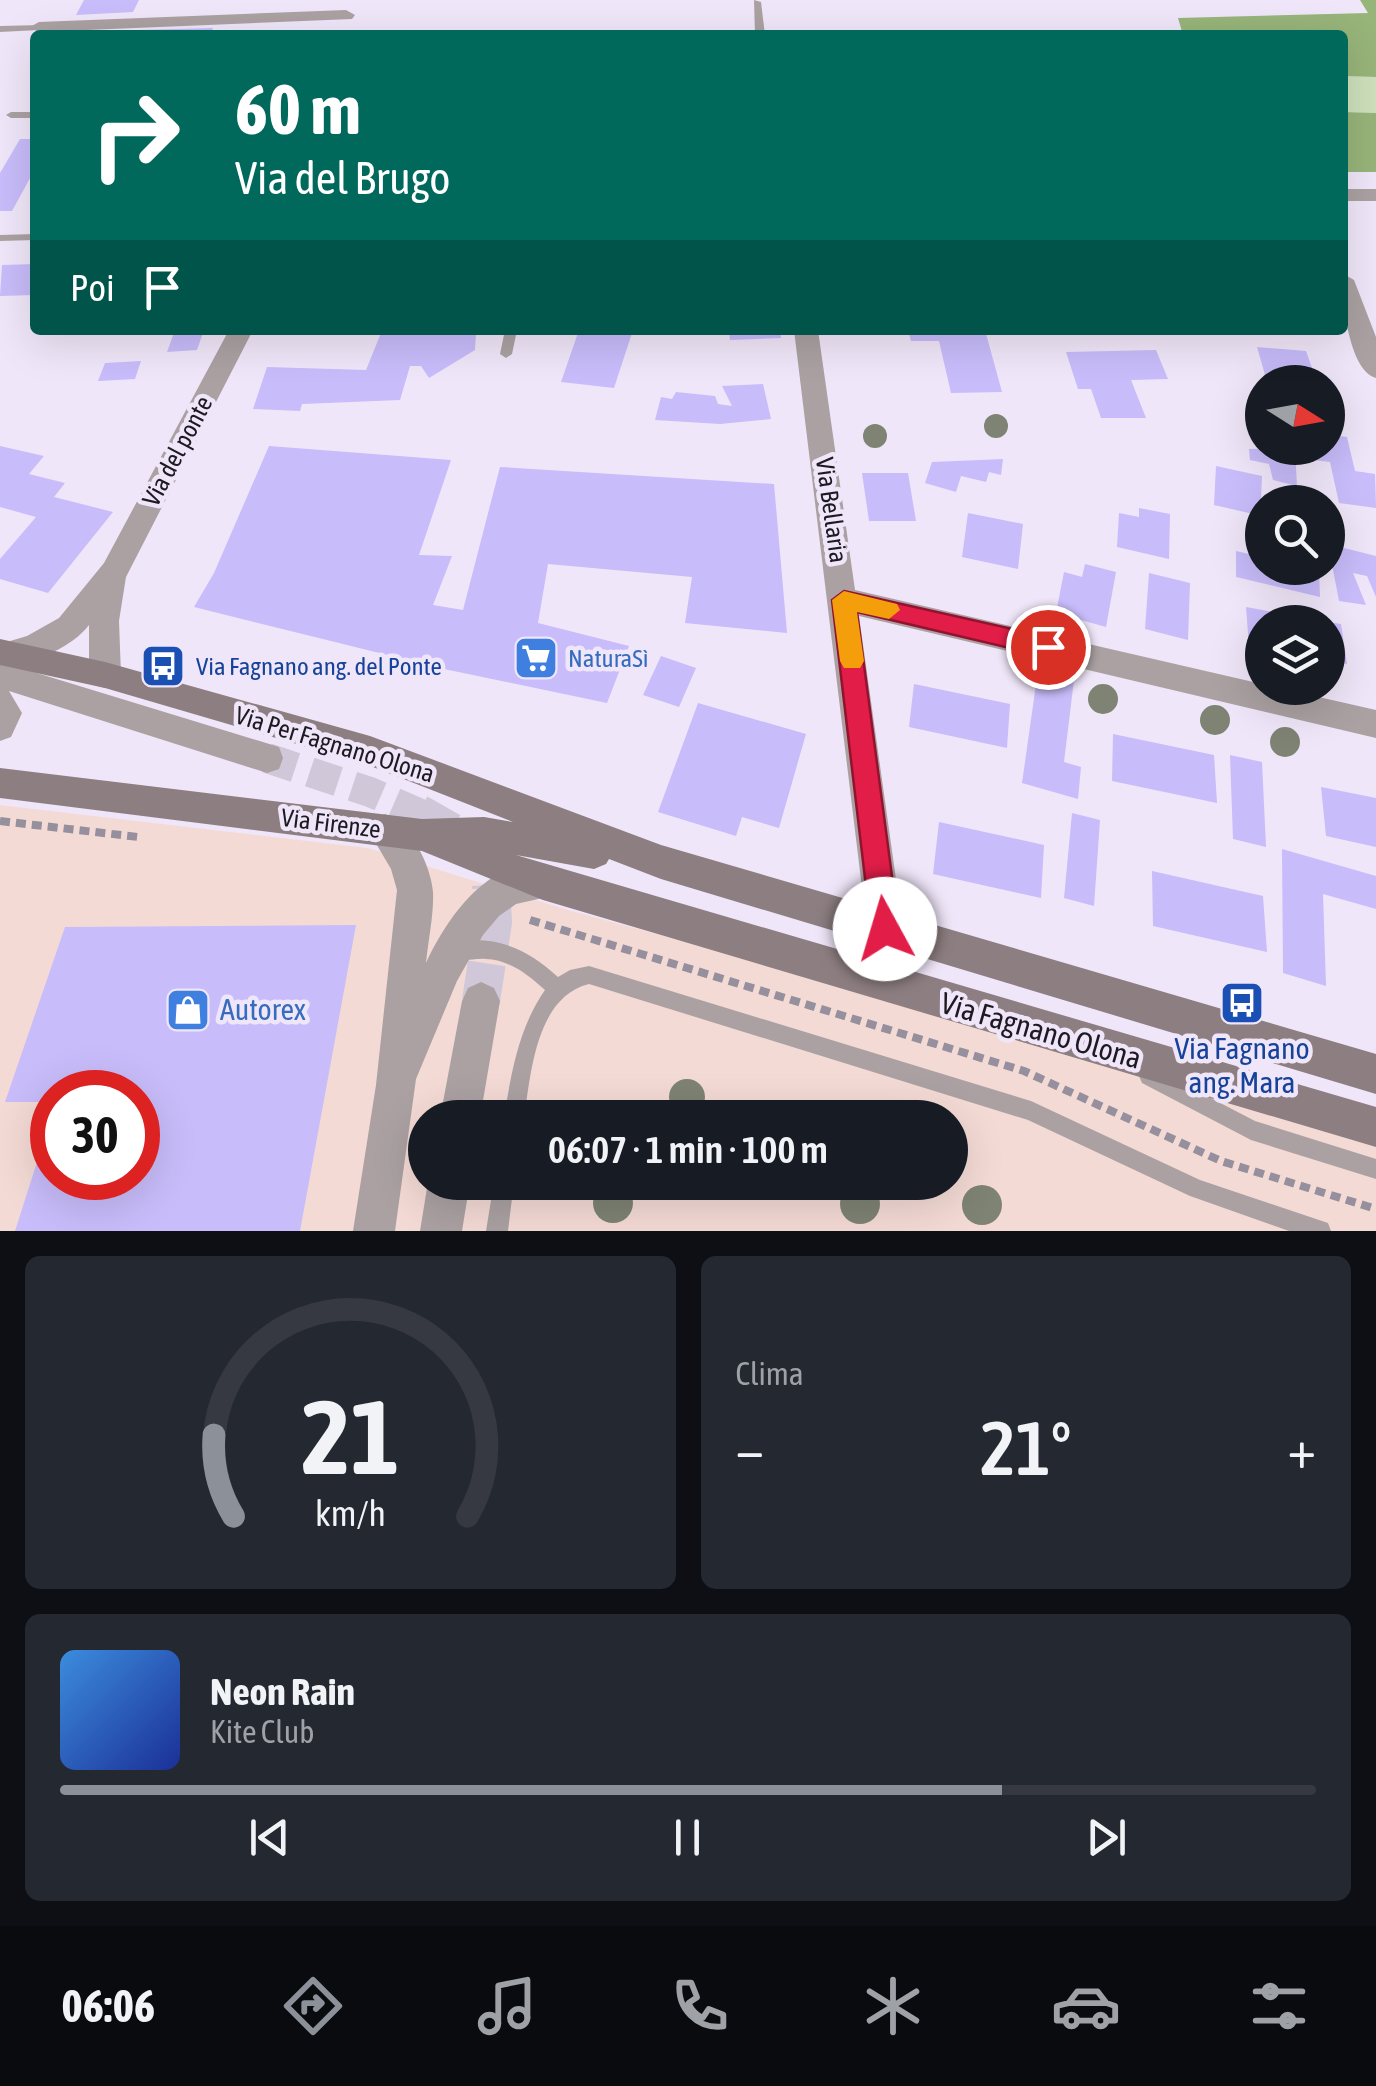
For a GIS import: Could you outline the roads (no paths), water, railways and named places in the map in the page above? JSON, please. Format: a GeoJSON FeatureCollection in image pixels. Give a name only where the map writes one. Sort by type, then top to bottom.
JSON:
{"type":"FeatureCollection","features":[{"type":"Feature","properties":{"kind":"main road","name":"Via Per Fagnano Olona"},"geometry":{"type":"LineString","coordinates":[[3,660],[104,675],[370,751],[661,862]]}},
{"type":"Feature","properties":{"kind":"main road","name":"Via Firenze"},"geometry":{"type":"LineString","coordinates":[[0,783],[422,835],[484,833],[661,862]]}},
{"type":"Feature","properties":{"kind":"main road","name":"Via Fagnano Olona"},"geometry":{"type":"LineString","coordinates":[[422,835],[543,883],[1376,1127]]}},
{"type":"Feature","properties":{"kind":"main road","name":"Via Fagnano Olona"},"geometry":{"type":"LineString","coordinates":[[661,862],[1376,1074]]}},
{"type":"Feature","properties":{"kind":"street"},"geometry":{"type":"LineString","coordinates":[[39,28],[348,8]]}},
{"type":"Feature","properties":{"kind":"street"},"geometry":{"type":"LineString","coordinates":[[1348,195],[1376,196]]}},
{"type":"Feature","properties":{"kind":"street"},"geometry":{"type":"LineString","coordinates":[[1348,291],[1368,329],[1376,369]]}},
{"type":"Feature","properties":{"kind":"street","name":"Via del ponte"},"geometry":{"type":"LineString","coordinates":[[3,660],[36,647],[70,626],[114,572],[238,335]]}},
{"type":"Feature","properties":{"kind":"street","name":"Via Bellaria"},"geometry":{"type":"LineString","coordinates":[[807,335],[885,929]]}},
{"type":"Feature","properties":{"kind":"street","name":"Via del ponte"},"geometry":{"type":"LineString","coordinates":[[104,675],[104,620],[114,572]]}},
{"type":"Feature","properties":{"kind":"street"},"geometry":{"type":"LineString","coordinates":[[844,600],[1376,724]]}},
{"type":"Feature","properties":{"kind":"street"},"geometry":{"type":"LineString","coordinates":[[3,660],[267,758]]}},
{"type":"Feature","properties":{"kind":"street"},"geometry":{"type":"LineString","coordinates":[[0,702],[6,708],[0,727]]}},
{"type":"Feature","properties":{"kind":"street"},"geometry":{"type":"LineString","coordinates":[[374,1231],[396,1086],[414,890],[406,860],[385,830]]}},
{"type":"Feature","properties":{"kind":"street"},"geometry":{"type":"LineString","coordinates":[[396,1086],[451,954],[472,921],[496,897],[518,886],[543,883]]}},
{"type":"Feature","properties":{"kind":"street"},"geometry":{"type":"LineString","coordinates":[[463,1100],[481,1001]]}},
{"type":"Feature","properties":{"kind":"street"},"geometry":{"type":"LineString","coordinates":[[441,1231],[445,1200]]}},
{"type":"Feature","properties":{"kind":"lane"},"geometry":{"type":"LineString","coordinates":[[757,2],[760,30]]}},
{"type":"Feature","properties":{"kind":"lane"},"geometry":{"type":"LineString","coordinates":[[0,29],[39,28]]}},
{"type":"Feature","properties":{"kind":"lane"},"geometry":{"type":"LineString","coordinates":[[11,115],[30,114]]}},
{"type":"Feature","properties":{"kind":"lane"},"geometry":{"type":"LineString","coordinates":[[0,238],[30,237]]}},
{"type":"Feature","properties":{"kind":"lane"},"geometry":{"type":"LineString","coordinates":[[506,354],[509,335]]}},
{"type":"Feature","properties":{"kind":"lane"},"geometry":{"type":"LineString","coordinates":[[451,954],[482,947],[507,952],[557,988]]}},
{"type":"Feature","properties":{"kind":"lane"},"geometry":{"type":"LineString","coordinates":[[518,1100],[536,1022],[557,988],[581,975],[982,1094],[1045,1116],[1210,1194],[1320,1231]]}},
{"type":"Feature","properties":{"kind":"lane"},"geometry":{"type":"LineString","coordinates":[[1098,1047],[1251,1130],[1376,1169]]}},
{"type":"Feature","properties":{"kind":"lane"},"geometry":{"type":"LineString","coordinates":[[497,1231],[501,1200]]}},
{"type":"Feature","properties":{"kind":"tunnel"},"geometry":{"type":"LineString","coordinates":[[267,758],[370,792],[423,815]]}},
{"type":"Feature","properties":{"kind":"tunnel"},"geometry":{"type":"LineString","coordinates":[[418,813],[467,841]]}},
{"type":"Feature","properties":{"kind":"tunnel"},"geometry":{"type":"LineString","coordinates":[[481,1001],[493,922],[491,885]]}},
{"type":"Feature","properties":{"kind":"place","name":"NaturaSì"},"geometry":{"type":"Point","coordinates":[536,658]}},
{"type":"Feature","properties":{"kind":"place","name":"Via Fagnano ang. del Ponte"},"geometry":{"type":"Point","coordinates":[163,666]}},
{"type":"Feature","properties":{"kind":"place","name":"Via Fagnano ang. Mara"},"geometry":{"type":"Point","coordinates":[1242,1003]}},
{"type":"Feature","properties":{"kind":"place","name":"Autorex"},"geometry":{"type":"Point","coordinates":[188,1010]}}]}
